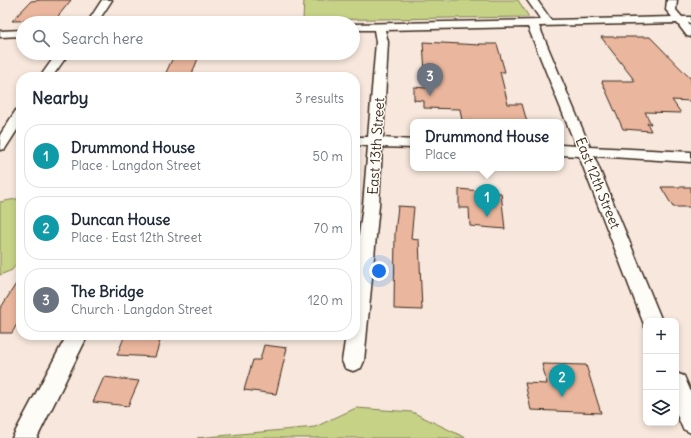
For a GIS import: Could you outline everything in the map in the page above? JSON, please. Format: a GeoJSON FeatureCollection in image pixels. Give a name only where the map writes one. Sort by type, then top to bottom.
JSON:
{"type":"FeatureCollection","features":[{"type":"Feature","properties":{"kind":"street"},"geometry":{"type":"LineString","coordinates":[[97,16],[107,0]]}},
{"type":"Feature","properties":{"kind":"street"},"geometry":{"type":"LineString","coordinates":[[532,0],[548,23]]}},
{"type":"Feature","properties":{"kind":"street"},"geometry":{"type":"LineString","coordinates":[[672,0],[671,10],[691,34]]}},
{"type":"Feature","properties":{"kind":"street"},"geometry":{"type":"LineString","coordinates":[[360,27],[691,20]]}},
{"type":"Feature","properties":{"kind":"street","name":"East 12th Street"},"geometry":{"type":"LineString","coordinates":[[532,23],[585,151],[651,318]]}},
{"type":"Feature","properties":{"kind":"street","name":"East 13th Street"},"geometry":{"type":"LineString","coordinates":[[360,301],[371,205],[376,142],[382,42],[379,26]]}},
{"type":"Feature","properties":{"kind":"street"},"geometry":{"type":"LineString","coordinates":[[0,34],[16,33]]}},
{"type":"Feature","properties":{"kind":"street"},"geometry":{"type":"LineString","coordinates":[[50,72],[58,60]]}},
{"type":"Feature","properties":{"kind":"street"},"geometry":{"type":"LineString","coordinates":[[0,146],[11,128]]}},
{"type":"Feature","properties":{"kind":"street"},"geometry":{"type":"LineString","coordinates":[[360,141],[410,144]]}},
{"type":"Feature","properties":{"kind":"street"},"geometry":{"type":"LineString","coordinates":[[564,150],[691,157]]}},
{"type":"Feature","properties":{"kind":"street"},"geometry":{"type":"LineString","coordinates":[[24,438],[75,340]]}},
{"type":"Feature","properties":{"kind":"street","name":"East 13th Street"},"geometry":{"type":"LineString","coordinates":[[353,362],[356,340]]}},
{"type":"Feature","properties":{"kind":"street"},"geometry":{"type":"LineString","coordinates":[[679,390],[691,421]]}},
{"type":"Feature","properties":{"kind":"green space"},"geometry":{"type":"Polygon","coordinates":[[[304,0],[518,0],[529,17],[360,19],[360,16],[303,16],[304,0]]]}},
{"type":"Feature","properties":{"kind":"green space"},"geometry":{"type":"Polygon","coordinates":[[[16,199],[16,264],[12,270],[0,275],[0,202],[16,199]]]}},
{"type":"Feature","properties":{"kind":"green space"},"geometry":{"type":"Polygon","coordinates":[[[356,408],[412,412],[466,438],[197,438],[315,427],[356,408]]]}},
{"type":"Feature","properties":{"kind":"building"},"geometry":{"type":"Polygon","coordinates":[[[71,0],[58,16],[17,16],[31,1],[71,0]]]}},
{"type":"Feature","properties":{"kind":"building"},"geometry":{"type":"Polygon","coordinates":[[[601,37],[650,37],[691,79],[691,101],[672,100],[681,113],[645,112],[651,124],[647,123],[651,131],[623,129],[602,81],[635,81],[601,37]]]}},
{"type":"Feature","properties":{"kind":"building"},"geometry":{"type":"Polygon","coordinates":[[[423,42],[480,45],[479,44],[497,44],[505,72],[500,72],[508,104],[522,104],[526,119],[462,119],[460,109],[424,108],[424,101],[414,100],[414,87],[426,88],[423,42]]]}},
{"type":"Feature","properties":{"kind":"building"},"geometry":{"type":"Polygon","coordinates":[[[172,60],[197,60],[193,72],[166,72],[172,60]]]}},
{"type":"Feature","properties":{"kind":"building"},"geometry":{"type":"Polygon","coordinates":[[[661,187],[691,187],[691,207],[673,207],[661,187]]]}},
{"type":"Feature","properties":{"kind":"building"},"geometry":{"type":"Polygon","coordinates":[[[459,189],[501,193],[505,229],[470,226],[469,208],[459,208],[459,189]]]}},
{"type":"Feature","properties":{"kind":"building"},"geometry":{"type":"Polygon","coordinates":[[[398,206],[414,207],[411,239],[419,240],[422,310],[394,309],[395,233],[398,206]]]}},
{"type":"Feature","properties":{"kind":"building"},"geometry":{"type":"Polygon","coordinates":[[[16,284],[16,326],[12,333],[0,333],[0,309],[16,284]]]}},
{"type":"Feature","properties":{"kind":"building"},"geometry":{"type":"Polygon","coordinates":[[[123,340],[160,340],[155,357],[117,355],[123,340]]]}},
{"type":"Feature","properties":{"kind":"building"},"geometry":{"type":"Polygon","coordinates":[[[264,345],[287,348],[276,394],[244,390],[253,360],[260,360],[264,345]]]}},
{"type":"Feature","properties":{"kind":"building"},"geometry":{"type":"Polygon","coordinates":[[[542,364],[586,365],[601,413],[531,410],[525,383],[547,384],[542,364]]]}},
{"type":"Feature","properties":{"kind":"building"},"geometry":{"type":"Polygon","coordinates":[[[104,377],[139,381],[128,406],[93,402],[104,377]]]}},
{"type":"Feature","properties":{"kind":"place","name":"The Bridge"},"geometry":{"type":"Point","coordinates":[430,96]}},
{"type":"Feature","properties":{"kind":"place","name":"Drummond House"},"geometry":{"type":"Point","coordinates":[487,217]}},
{"type":"Feature","properties":{"kind":"place","name":"Duncan House"},"geometry":{"type":"Point","coordinates":[562,397]}}]}
